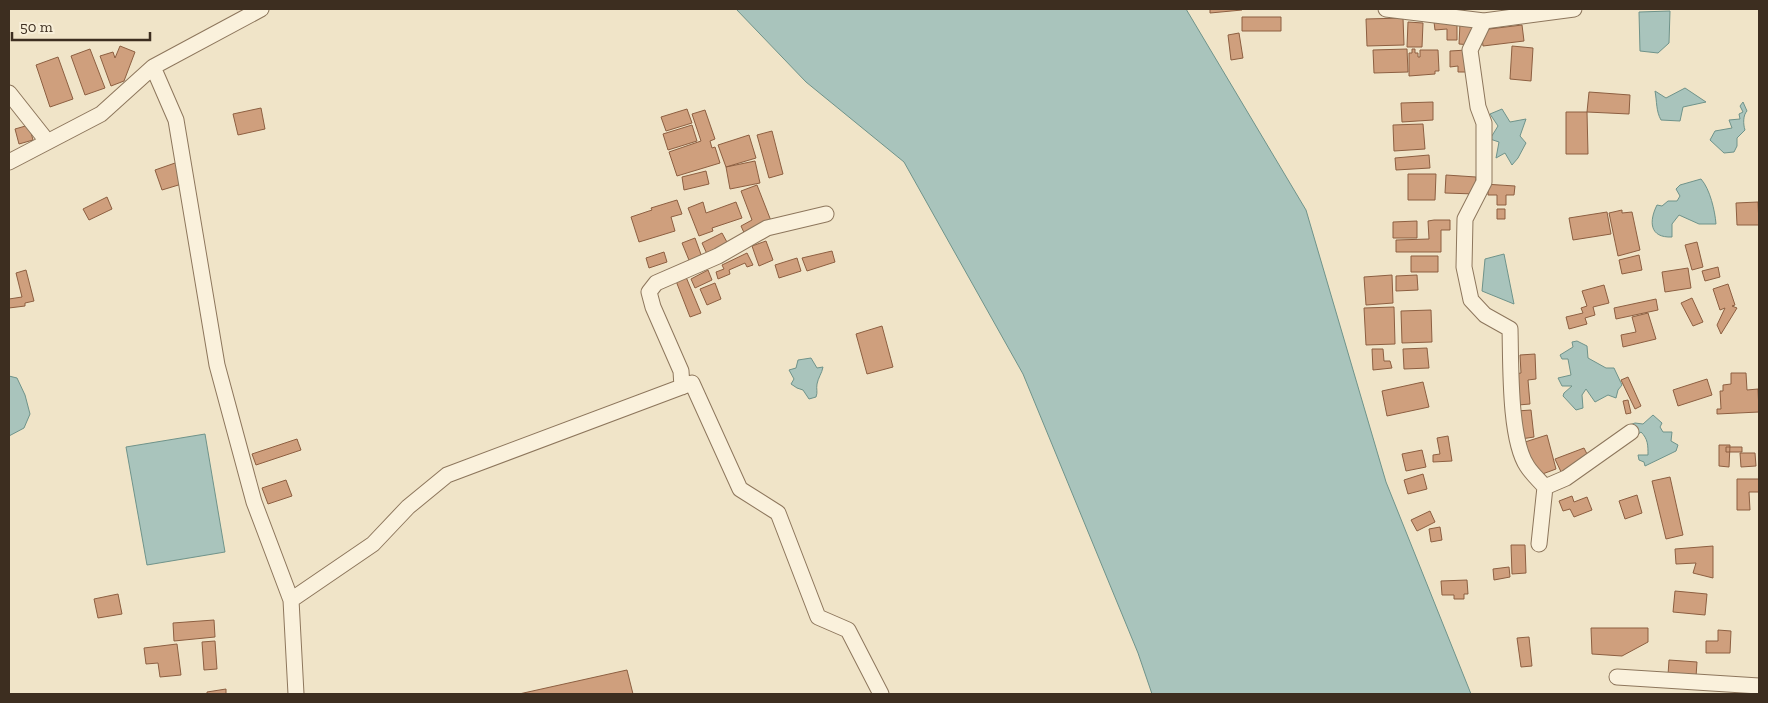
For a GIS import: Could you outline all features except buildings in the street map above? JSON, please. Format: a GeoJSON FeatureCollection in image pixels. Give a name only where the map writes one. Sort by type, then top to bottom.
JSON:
{"type":"FeatureCollection","features":[{"type":"Feature","properties":{"kind":"street"},"geometry":{"type":"LineString","coordinates":[[9,162],[100,114],[153,67],[261,9]]}},
{"type":"Feature","properties":{"kind":"street"},"geometry":{"type":"LineString","coordinates":[[1386,9],[1484,21],[1574,9]]}},
{"type":"Feature","properties":{"kind":"street"},"geometry":{"type":"LineString","coordinates":[[1484,21],[1470,50],[1478,107],[1484,123],[1484,182],[1465,219],[1464,267],[1471,300],[1485,315],[1510,329],[1516,436],[1526,466],[1545,487],[1539,544]]}},
{"type":"Feature","properties":{"kind":"street"},"geometry":{"type":"LineString","coordinates":[[153,67],[176,120],[220,374],[254,502],[291,600],[296,694]]}},
{"type":"Feature","properties":{"kind":"street"},"geometry":{"type":"LineString","coordinates":[[9,93],[47,141]]}},
{"type":"Feature","properties":{"kind":"street"},"geometry":{"type":"LineString","coordinates":[[682,387],[681,371],[653,307],[649,292],[656,283],[718,256],[767,228],[826,214]]}},
{"type":"Feature","properties":{"kind":"street"},"geometry":{"type":"LineString","coordinates":[[291,600],[373,544],[408,507],[447,475],[692,383],[740,489],[778,514],[818,616],[848,630],[881,694]]}},
{"type":"Feature","properties":{"kind":"street"},"geometry":{"type":"LineString","coordinates":[[1545,487],[1566,478],[1631,432]]}},
{"type":"Feature","properties":{"kind":"street"},"geometry":{"type":"LineString","coordinates":[[1617,677],[1759,686]]}},
{"type":"Feature","properties":{"kind":"water"},"geometry":{"type":"Polygon","coordinates":[[[736,9],[1186,9],[1306,210],[1386,482],[1471,694],[1152,694],[1138,653],[1023,374],[904,162],[806,82],[736,9]]]}},
{"type":"Feature","properties":{"kind":"water"},"geometry":{"type":"Polygon","coordinates":[[[1670,11],[1669,43],[1658,53],[1640,51],[1639,12],[1670,11]]]}},
{"type":"Feature","properties":{"kind":"water"},"geometry":{"type":"Polygon","coordinates":[[[1685,88],[1706,102],[1683,107],[1680,121],[1661,120],[1657,110],[1655,91],[1666,98],[1685,88]]]}},
{"type":"Feature","properties":{"kind":"water"},"geometry":{"type":"Polygon","coordinates":[[[1743,102],[1747,111],[1744,120],[1745,130],[1737,138],[1737,146],[1734,152],[1724,153],[1710,140],[1715,131],[1732,128],[1729,120],[1740,119],[1739,114],[1743,112],[1740,106],[1743,102]]]}},
{"type":"Feature","properties":{"kind":"water"},"geometry":{"type":"Polygon","coordinates":[[[1502,109],[1510,122],[1526,119],[1520,136],[1526,143],[1512,165],[1505,153],[1496,158],[1499,142],[1490,139],[1498,126],[1490,114],[1502,109]]]}},
{"type":"Feature","properties":{"kind":"water"},"geometry":{"type":"Polygon","coordinates":[[[1701,179],[1707,188],[1711,200],[1716,224],[1699,224],[1679,215],[1672,224],[1672,237],[1664,237],[1655,232],[1652,222],[1657,205],[1662,206],[1668,201],[1677,201],[1680,196],[1676,189],[1680,185],[1701,179]]]}},
{"type":"Feature","properties":{"kind":"water"},"geometry":{"type":"Polygon","coordinates":[[[1504,254],[1514,304],[1482,291],[1485,259],[1504,254]]]}},
{"type":"Feature","properties":{"kind":"water"},"geometry":{"type":"Polygon","coordinates":[[[1577,341],[1587,346],[1588,358],[1606,368],[1614,368],[1622,385],[1618,390],[1616,398],[1608,395],[1595,402],[1586,389],[1582,395],[1583,408],[1576,410],[1563,396],[1572,386],[1562,386],[1558,378],[1571,375],[1568,359],[1562,359],[1560,355],[1573,347],[1572,342],[1577,341]]]}},
{"type":"Feature","properties":{"kind":"water"},"geometry":{"type":"Polygon","coordinates":[[[811,358],[817,368],[823,367],[817,386],[816,397],[809,399],[803,390],[791,384],[794,379],[789,370],[796,368],[798,360],[811,358]]]}},
{"type":"Feature","properties":{"kind":"water"},"geometry":{"type":"Polygon","coordinates":[[[9,376],[17,378],[25,395],[30,414],[24,428],[9,436],[9,376]]]}},
{"type":"Feature","properties":{"kind":"water"},"geometry":{"type":"Polygon","coordinates":[[[1653,415],[1662,423],[1660,427],[1663,432],[1672,432],[1671,441],[1678,445],[1676,451],[1645,466],[1644,462],[1639,460],[1638,455],[1648,455],[1648,445],[1641,432],[1632,439],[1630,425],[1635,423],[1643,424],[1653,415]]]}},
{"type":"Feature","properties":{"kind":"water"},"geometry":{"type":"Polygon","coordinates":[[[205,434],[225,552],[147,565],[126,447],[205,434]]]}}]}
